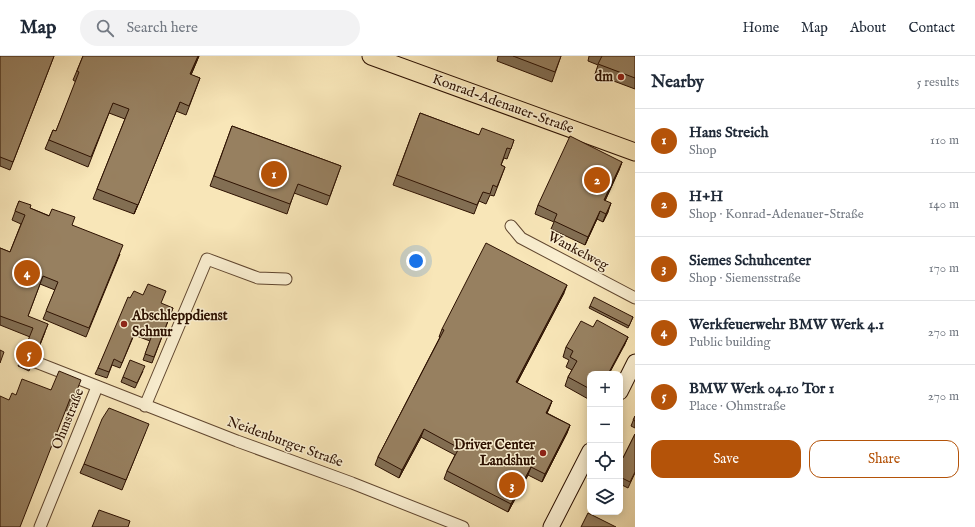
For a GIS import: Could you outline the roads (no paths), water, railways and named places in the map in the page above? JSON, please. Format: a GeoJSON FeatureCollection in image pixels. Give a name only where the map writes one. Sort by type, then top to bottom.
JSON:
{"type":"FeatureCollection","features":[{"type":"Feature","properties":{"kind":"main road","name":"Konrad-Adenauer-Straße"},"geometry":{"type":"LineString","coordinates":[[371,56],[635,152]]}},
{"type":"Feature","properties":{"kind":"main road"},"geometry":{"type":"LineString","coordinates":[[623,386],[635,362]]}},
{"type":"Feature","properties":{"kind":"main road"},"geometry":{"type":"LineString","coordinates":[[551,527],[587,457]]}},
{"type":"Feature","properties":{"kind":"street","name":"Wankelweg"},"geometry":{"type":"LineString","coordinates":[[511,226],[521,238],[635,298]]}},
{"type":"Feature","properties":{"kind":"street"},"geometry":{"type":"LineString","coordinates":[[145,406],[207,259],[258,278],[286,279]]}},
{"type":"Feature","properties":{"kind":"street","name":"Ohmstraße"},"geometry":{"type":"LineString","coordinates":[[33,361],[97,387],[40,527]]}},
{"type":"Feature","properties":{"kind":"street","name":"Neidenburger Straße"},"geometry":{"type":"LineString","coordinates":[[97,387],[352,483],[463,527]]}},
{"type":"Feature","properties":{"kind":"place","name":"dm"},"geometry":{"type":"Point","coordinates":[621,77]}},
{"type":"Feature","properties":{"kind":"place","name":"Hans Streich"},"geometry":{"type":"Point","coordinates":[274,174]}},
{"type":"Feature","properties":{"kind":"place","name":"H+H"},"geometry":{"type":"Point","coordinates":[597,180]}},
{"type":"Feature","properties":{"kind":"place","name":"Werkfeuerwehr BMW Werk 4.1"},"geometry":{"type":"Point","coordinates":[27,273]}},
{"type":"Feature","properties":{"kind":"place","name":"Abschleppdienst Schnur"},"geometry":{"type":"Point","coordinates":[124,324]}},
{"type":"Feature","properties":{"kind":"place","name":"BMW Werk 04.10 Tor 1"},"geometry":{"type":"Point","coordinates":[29,354]}},
{"type":"Feature","properties":{"kind":"place","name":"Driver Center Landshut"},"geometry":{"type":"Point","coordinates":[543,453]}},
{"type":"Feature","properties":{"kind":"place","name":"Siemes Schuhcenter"},"geometry":{"type":"Point","coordinates":[512,485]}}]}
